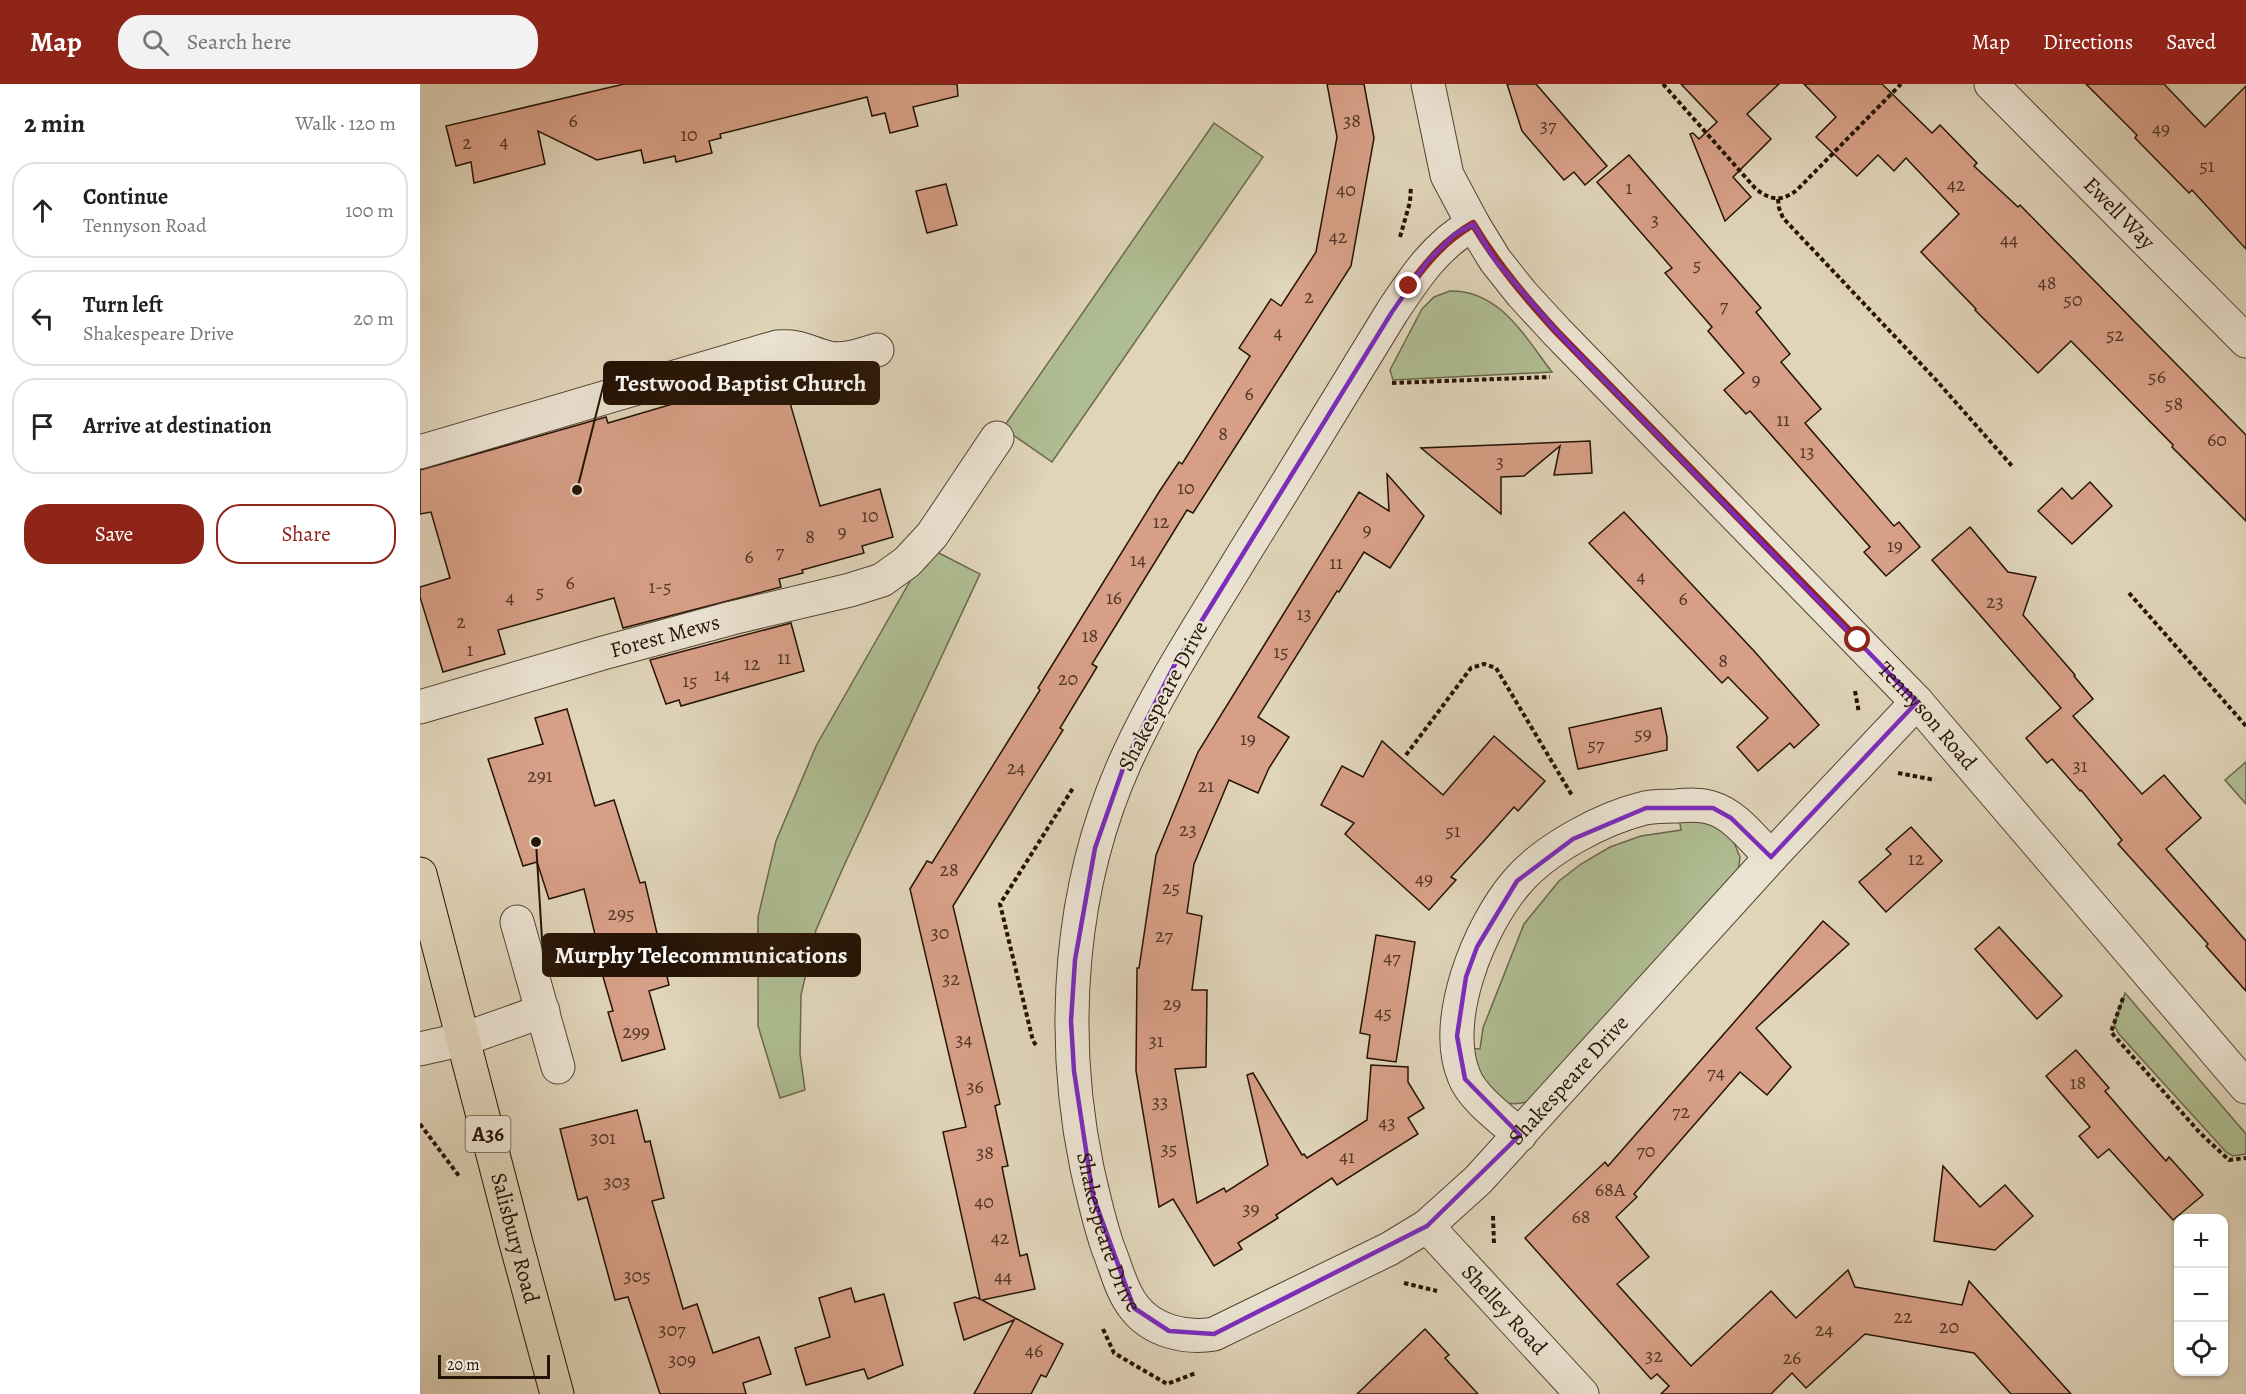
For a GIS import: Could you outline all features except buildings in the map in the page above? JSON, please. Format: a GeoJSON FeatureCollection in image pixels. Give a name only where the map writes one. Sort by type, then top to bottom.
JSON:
{"type":"FeatureCollection","features":[{"type":"Feature","properties":{"kind":"main road","name":"Salisbury Road"},"geometry":{"type":"LineString","coordinates":[[420,874],[557,1394]]}},
{"type":"Feature","properties":{"kind":"street","name":"Tennyson Road"},"geometry":{"type":"LineString","coordinates":[[1428,84],[1447,175],[1473,224],[1502,268],[1557,332],[1917,702],[2246,1087]]}},
{"type":"Feature","properties":{"kind":"street","name":"Ewell Way"},"geometry":{"type":"LineString","coordinates":[[1991,84],[2246,341]]}},
{"type":"Feature","properties":{"kind":"street","name":"Shakespeare Drive"},"geometry":{"type":"LineString","coordinates":[[1473,224],[1440,247],[1409,286],[1175,664],[1147,716],[1107,809],[1095,848],[1083,903],[1075,960],[1071,1021],[1080,1133],[1096,1206],[1125,1292],[1134,1308],[1150,1322],[1169,1331],[1203,1336],[1222,1332],[1369,1259],[1428,1226],[1472,1186],[1520,1135],[1771,857],[1917,702]]}},
{"type":"Feature","properties":{"kind":"street"},"geometry":{"type":"LineString","coordinates":[[420,452],[777,347],[800,347],[841,359],[877,350]]}},
{"type":"Feature","properties":{"kind":"street","name":"Forest Mews"},"geometry":{"type":"LineString","coordinates":[[420,707],[603,653],[882,580],[907,562],[932,535],[997,438]]}},
{"type":"Feature","properties":{"kind":"street"},"geometry":{"type":"LineString","coordinates":[[1520,1135],[1490,1109],[1465,1079],[1458,1059],[1457,1036],[1466,977],[1477,947],[1494,914],[1517,881],[1544,858],[1591,829],[1609,820],[1646,808],[1693,804],[1713,808],[1731,818],[1771,857]]}},
{"type":"Feature","properties":{"kind":"street"},"geometry":{"type":"LineString","coordinates":[[518,922],[558,1067]]}},
{"type":"Feature","properties":{"kind":"street"},"geometry":{"type":"LineString","coordinates":[[420,1049],[464,1039],[543,1011]]}},
{"type":"Feature","properties":{"kind":"street","name":"Shelley Road"},"geometry":{"type":"LineString","coordinates":[[1428,1226],[1582,1394]]}},
{"type":"Feature","properties":{"kind":"path"},"geometry":{"type":"LineString","coordinates":[[1663,84],[1755,188],[1766,196],[1778,199],[1788,197],[1798,189],[1901,84]]}},
{"type":"Feature","properties":{"kind":"path"},"geometry":{"type":"LineString","coordinates":[[1397,246],[1410,202],[1411,181]]}},
{"type":"Feature","properties":{"kind":"path"},"geometry":{"type":"LineString","coordinates":[[1778,199],[1783,218],[1936,381],[2012,466]]}},
{"type":"Feature","properties":{"kind":"path"},"geometry":{"type":"LineString","coordinates":[[1391,383],[1561,377]]}},
{"type":"Feature","properties":{"kind":"path"},"geometry":{"type":"LineString","coordinates":[[2128,593],[2246,726]]}},
{"type":"Feature","properties":{"kind":"path"},"geometry":{"type":"LineString","coordinates":[[1406,755],[1471,668],[1484,664],[1496,668],[1591,829]]}},
{"type":"Feature","properties":{"kind":"path"},"geometry":{"type":"LineString","coordinates":[[1894,773],[1912,774],[1943,781]]}},
{"type":"Feature","properties":{"kind":"path"},"geometry":{"type":"LineString","coordinates":[[1040,1050],[1033,1041],[1000,904],[1077,782]]}},
{"type":"Feature","properties":{"kind":"path"},"geometry":{"type":"LineString","coordinates":[[2127,988],[2111,1032],[2200,1133],[2229,1160],[2246,1158]]}},
{"type":"Feature","properties":{"kind":"path"},"geometry":{"type":"LineString","coordinates":[[1493,1208],[1494,1249]]}},
{"type":"Feature","properties":{"kind":"path"},"geometry":{"type":"LineString","coordinates":[[1402,1282],[1443,1293]]}},
{"type":"Feature","properties":{"kind":"path"},"geometry":{"type":"LineString","coordinates":[[1100,1323],[1114,1353],[1167,1384],[1205,1370]]}},
{"type":"Feature","properties":{"kind":"highlighted area"},"geometry":{"type":"Polygon","coordinates":[[[1473,224],[1495,260],[1557,332],[1917,702],[1771,857],[1731,818],[1713,808],[1646,808],[1573,839],[1517,881],[1477,947],[1466,977],[1457,1036],[1465,1079],[1520,1135],[1427,1226],[1214,1334],[1169,1331],[1134,1308],[1093,1196],[1074,1071],[1071,1021],[1075,960],[1095,848],[1126,760],[1175,664],[1392,312],[1427,262],[1454,235],[1473,224]]]}},
{"type":"Feature","properties":{"kind":"green space"},"geometry":{"type":"Polygon","coordinates":[[[1214,123],[1263,157],[1052,462],[1003,428],[1214,123]]]}},
{"type":"Feature","properties":{"kind":"green space"},"geometry":{"type":"Polygon","coordinates":[[[1450,291],[1483,298],[1497,307],[1521,331],[1552,372],[1393,380],[1390,370],[1422,309],[1434,297],[1450,291]]]}},
{"type":"Feature","properties":{"kind":"green space"},"geometry":{"type":"Polygon","coordinates":[[[929,548],[980,574],[816,930],[801,995],[800,1054],[805,1090],[780,1098],[758,1026],[758,917],[776,841],[816,746],[929,548]]]}},
{"type":"Feature","properties":{"kind":"green space"},"geometry":{"type":"Polygon","coordinates":[[[2246,762],[2246,804],[2225,780],[2246,762]]]}},
{"type":"Feature","properties":{"kind":"green space"},"geometry":{"type":"Polygon","coordinates":[[[1679,816],[1701,816],[1730,833],[1740,857],[1738,872],[1532,1100],[1518,1104],[1507,1103],[1497,1098],[1483,1082],[1466,1048],[1480,1049],[1483,1028],[1524,924],[1559,881],[1581,864],[1610,847],[1641,836],[1681,830],[1679,816]]]}},
{"type":"Feature","properties":{"kind":"green space"},"geometry":{"type":"Polygon","coordinates":[[[2125,993],[2246,1134],[2246,1154],[2233,1156],[2226,1152],[2118,1033],[2114,1024],[2125,993]]]}},
{"type":"Feature","properties":{"kind":"place","name":"Testwood Baptist Church"},"geometry":{"type":"Point","coordinates":[577,490]}},
{"type":"Feature","properties":{"kind":"place","name":"Murphy Telecommunications"},"geometry":{"type":"Point","coordinates":[536,842]}},
{"type":"Feature","properties":{"kind":"route"},"geometry":{"type":"LineString","coordinates":[[1409,286],[1440,247],[1473,224],[1495,260],[1557,332],[1858,640]]}}]}
